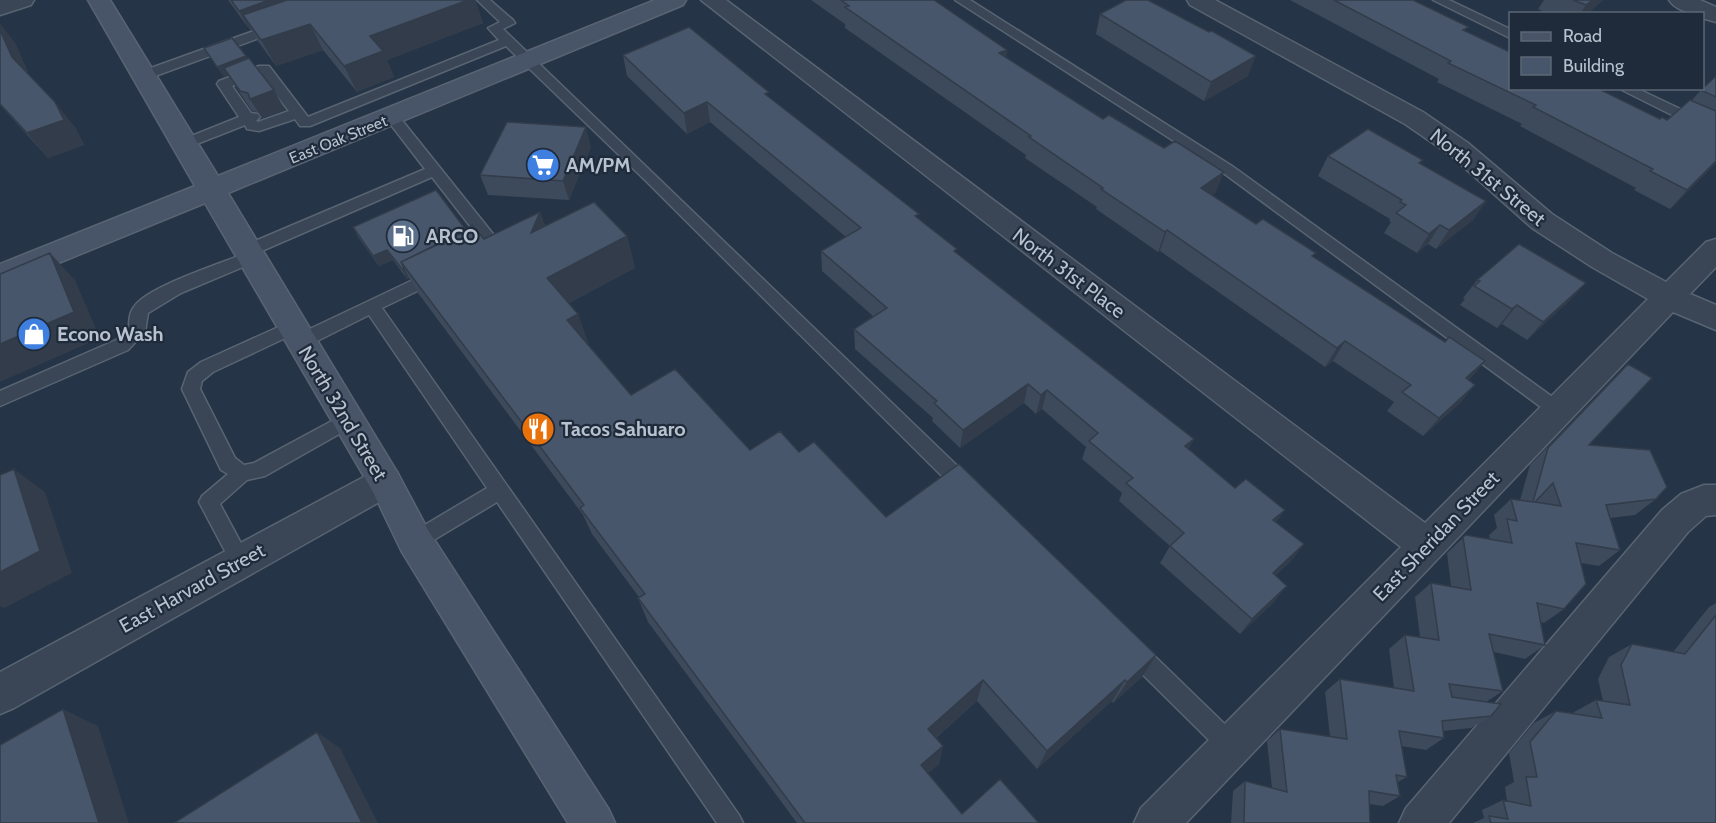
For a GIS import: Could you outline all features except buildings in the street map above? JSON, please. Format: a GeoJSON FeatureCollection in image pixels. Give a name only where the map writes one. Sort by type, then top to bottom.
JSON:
{"type":"FeatureCollection","features":[{"type":"Feature","properties":{"kind":"main road","name":"North 32nd Street"},"geometry":{"type":"LineString","coordinates":[[99,0],[142,76],[349,420],[385,482],[415,541],[593,823]]}},
{"type":"Feature","properties":{"kind":"main road","name":"East Oak Street"},"geometry":{"type":"LineString","coordinates":[[0,276],[675,0]]}},
{"type":"Feature","properties":{"kind":"street"},"geometry":{"type":"LineString","coordinates":[[0,8],[23,0]]}},
{"type":"Feature","properties":{"kind":"street","name":"North 31st Place"},"geometry":{"type":"LineString","coordinates":[[712,0],[1427,545]]}},
{"type":"Feature","properties":{"kind":"street","name":"North 31st Street"},"geometry":{"type":"LineString","coordinates":[[1198,0],[1414,118],[1459,149],[1542,220],[1602,260],[1669,297],[1716,318]]}},
{"type":"Feature","properties":{"kind":"street"},"geometry":{"type":"LineString","coordinates":[[1680,0],[1716,15]]}},
{"type":"Feature","properties":{"kind":"street","name":"East Sheridan Street"},"geometry":{"type":"LineString","coordinates":[[1156,823],[1716,249]]}},
{"type":"Feature","properties":{"kind":"street","name":"East Harvard Street"},"geometry":{"type":"LineString","coordinates":[[0,694],[385,482]]}},
{"type":"Feature","properties":{"kind":"street"},"geometry":{"type":"LineString","coordinates":[[1421,823],[1675,521],[1690,506],[1709,499],[1716,500]]}},
{"type":"Feature","properties":{"kind":"lane"},"geometry":{"type":"LineString","coordinates":[[483,0],[508,23],[494,28],[507,42],[650,177],[975,495]]}},
{"type":"Feature","properties":{"kind":"lane"},"geometry":{"type":"LineString","coordinates":[[961,0],[1227,169],[1559,411]]}},
{"type":"Feature","properties":{"kind":"lane"},"geometry":{"type":"LineString","coordinates":[[1439,0],[1509,34]]}},
{"type":"Feature","properties":{"kind":"lane"},"geometry":{"type":"LineString","coordinates":[[142,76],[287,23]]}},
{"type":"Feature","properties":{"kind":"lane"},"geometry":{"type":"LineString","coordinates":[[290,107],[259,127],[252,126],[250,118],[228,96],[224,84],[264,69],[268,81],[305,123],[507,42]]}},
{"type":"Feature","properties":{"kind":"lane"},"geometry":{"type":"LineString","coordinates":[[426,74],[444,96]]}},
{"type":"Feature","properties":{"kind":"lane"},"geometry":{"type":"LineString","coordinates":[[1628,90],[1716,132]]}},
{"type":"Feature","properties":{"kind":"lane"},"geometry":{"type":"LineString","coordinates":[[337,110],[355,132]]}},
{"type":"Feature","properties":{"kind":"lane"},"geometry":{"type":"LineString","coordinates":[[242,473],[228,464],[191,389],[194,377],[207,367],[373,308],[456,265],[483,247],[486,234],[392,117]]}},
{"type":"Feature","properties":{"kind":"lane"},"geometry":{"type":"LineString","coordinates":[[184,144],[250,118]]}},
{"type":"Feature","properties":{"kind":"lane"},"geometry":{"type":"LineString","coordinates":[[0,399],[122,345],[137,332],[136,321],[141,309],[156,299],[249,254],[435,170]]}},
{"type":"Feature","properties":{"kind":"lane"},"geometry":{"type":"LineString","coordinates":[[373,308],[731,823]]}},
{"type":"Feature","properties":{"kind":"lane"},"geometry":{"type":"LineString","coordinates":[[241,562],[209,502],[242,473],[258,470],[349,420]]}},
{"type":"Feature","properties":{"kind":"lane"},"geometry":{"type":"LineString","coordinates":[[415,541],[500,490]]}},
{"type":"Feature","properties":{"kind":"lane"},"geometry":{"type":"LineString","coordinates":[[1120,638],[1231,746]]}},
{"type":"Feature","properties":{"kind":"place","name":"AM/PM"},"geometry":{"type":"Point","coordinates":[543,165]}},
{"type":"Feature","properties":{"kind":"place","name":"ARCO"},"geometry":{"type":"Point","coordinates":[403,236]}},
{"type":"Feature","properties":{"kind":"place","name":"Econo Wash"},"geometry":{"type":"Point","coordinates":[34,334]}},
{"type":"Feature","properties":{"kind":"place","name":"Tacos Sahuaro"},"geometry":{"type":"Point","coordinates":[538,429]}}]}
